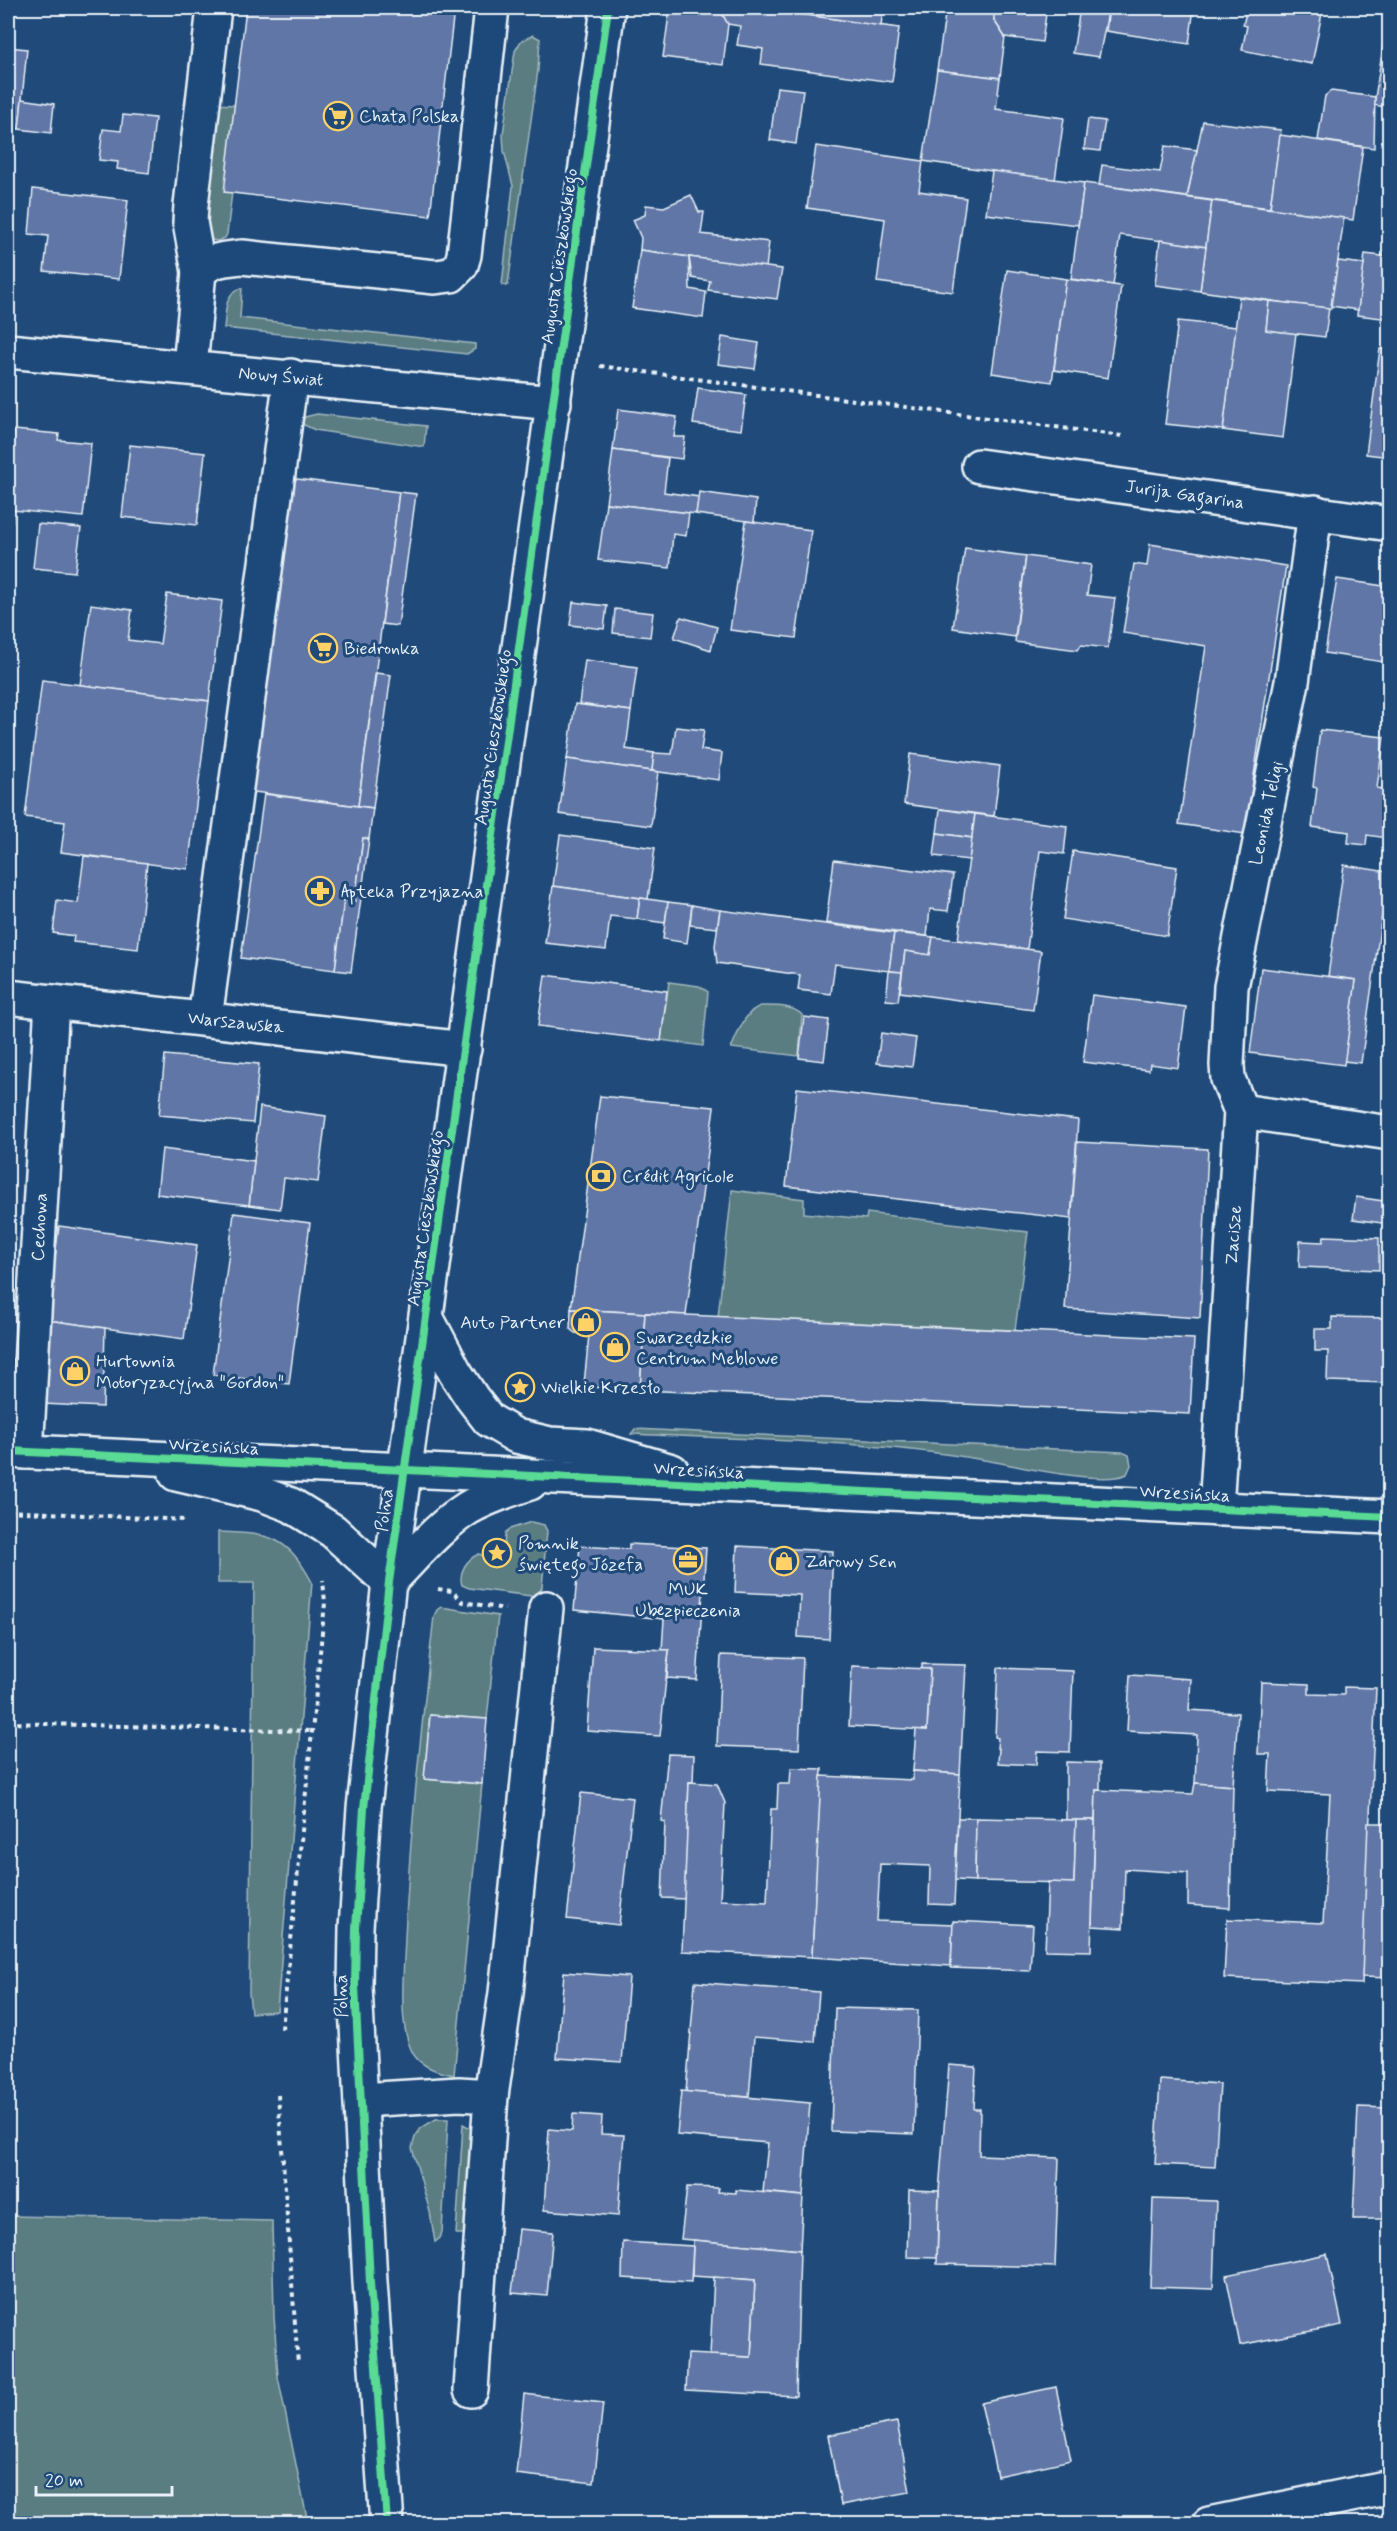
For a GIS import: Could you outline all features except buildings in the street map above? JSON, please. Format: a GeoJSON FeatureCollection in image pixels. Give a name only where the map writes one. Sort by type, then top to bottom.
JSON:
{"type":"FeatureCollection","features":[{"type":"Feature","properties":{"kind":"street"},"geometry":{"type":"LineString","coordinates":[[190,367],[199,273],[190,222],[191,205],[214,8]]}},
{"type":"Feature","properties":{"kind":"street"},"geometry":{"type":"LineString","coordinates":[[199,273],[212,262],[223,258],[242,257],[435,277],[446,276],[454,272],[460,265],[465,247],[492,8]]}},
{"type":"Feature","properties":{"kind":"street","name":"Augusta Cieszkowskiego"},"geometry":{"type":"LineString","coordinates":[[405,1471],[554,403],[600,9]]}},
{"type":"Feature","properties":{"kind":"street","name":"Nowy Świat"},"geometry":{"type":"LineString","coordinates":[[8,351],[291,376],[554,403]]}},
{"type":"Feature","properties":{"kind":"street"},"geometry":{"type":"LineString","coordinates":[[205,1019],[291,376]]}},
{"type":"Feature","properties":{"kind":"street","name":"Jurija Gagarina"},"geometry":{"type":"LineString","coordinates":[[980,466],[1389,524]]}},
{"type":"Feature","properties":{"kind":"street","name":"Leonida Teligi"},"geometry":{"type":"LineString","coordinates":[[1241,1111],[1228,1079],[1231,987],[1292,682],[1315,512]]}},
{"type":"Feature","properties":{"kind":"street","name":"Warszawska"},"geometry":{"type":"LineString","coordinates":[[8,997],[464,1049]]}},
{"type":"Feature","properties":{"kind":"street","name":"Cechowa"},"geometry":{"type":"LineString","coordinates":[[17,1452],[52,1002]]}},
{"type":"Feature","properties":{"kind":"street"},"geometry":{"type":"LineString","coordinates":[[1241,1111],[1389,1133]]}},
{"type":"Feature","properties":{"kind":"street","name":"Zacisze"},"geometry":{"type":"LineString","coordinates":[[1216,1509],[1241,1111]]}},
{"type":"Feature","properties":{"kind":"street","name":"Wrzesińska"},"geometry":{"type":"LineString","coordinates":[[426,1317],[472,1398],[489,1420],[516,1436],[550,1444],[586,1446],[726,1486]]}},
{"type":"Feature","properties":{"kind":"street","name":"Wrzesińska"},"geometry":{"type":"LineString","coordinates":[[17,1452],[1389,1517]]}},
{"type":"Feature","properties":{"kind":"street","name":"Wrzesińska"},"geometry":{"type":"LineString","coordinates":[[106,1456],[262,1494],[284,1502],[333,1531],[389,1582],[449,1523],[468,1509],[500,1493],[547,1478]]}},
{"type":"Feature","properties":{"kind":"street","name":"Polna"},"geometry":{"type":"LineString","coordinates":[[387,2523],[370,2282],[361,2100],[356,1986],[357,1907],[364,1808],[389,1582],[405,1471]]}},
{"type":"Feature","properties":{"kind":"street"},"geometry":{"type":"LineString","coordinates":[[471,2390],[491,2096],[506,1993],[546,1608]]}},
{"type":"Feature","properties":{"kind":"street"},"geometry":{"type":"LineString","coordinates":[[361,2100],[459,2094],[491,2096]]}},
{"type":"Feature","properties":{"kind":"street"},"geometry":{"type":"LineString","coordinates":[[1209,2523],[1389,2487]]}},
{"type":"Feature","properties":{"kind":"path"},"geometry":{"type":"LineString","coordinates":[[593,365],[1122,436]]}},
{"type":"Feature","properties":{"kind":"path"},"geometry":{"type":"LineString","coordinates":[[8,1511],[195,1521]]}},
{"type":"Feature","properties":{"kind":"path"},"geometry":{"type":"LineString","coordinates":[[282,2029],[325,1604],[321,1572]]}},
{"type":"Feature","properties":{"kind":"path"},"geometry":{"type":"LineString","coordinates":[[8,1724],[313,1731]]}},
{"type":"Feature","properties":{"kind":"path"},"geometry":{"type":"LineString","coordinates":[[279,2095],[298,2364]]}},
{"type":"Feature","properties":{"kind":"green space"},"geometry":{"type":"Polygon","coordinates":[[[533,35],[540,39],[538,70],[508,285],[506,286],[502,285],[513,186],[504,151],[503,134],[515,51],[521,41],[533,35]]]}},
{"type":"Feature","properties":{"kind":"green space"},"geometry":{"type":"Polygon","coordinates":[[[215,104],[235,105],[232,192],[227,234],[225,238],[218,241],[212,240],[205,228],[215,104]]]}},
{"type":"Feature","properties":{"kind":"green space"},"geometry":{"type":"Polygon","coordinates":[[[242,288],[240,318],[475,344],[475,349],[467,354],[224,328],[229,298],[236,290],[242,288]]]}},
{"type":"Feature","properties":{"kind":"green space"},"geometry":{"type":"Polygon","coordinates":[[[317,414],[426,426],[424,447],[315,430],[304,425],[302,421],[305,417],[317,414]]]}},
{"type":"Feature","properties":{"kind":"green space"},"geometry":{"type":"Polygon","coordinates":[[[669,982],[699,986],[708,992],[703,1046],[661,1040],[669,982]]]}},
{"type":"Feature","properties":{"kind":"green space"},"geometry":{"type":"Polygon","coordinates":[[[761,1006],[788,1008],[802,1015],[799,1056],[731,1048],[746,1017],[755,1008],[761,1006]]]}},
{"type":"Feature","properties":{"kind":"green space"},"geometry":{"type":"Polygon","coordinates":[[[732,1190],[804,1199],[804,1213],[866,1219],[867,1213],[1028,1232],[1015,1330],[718,1317],[732,1190]]]}},
{"type":"Feature","properties":{"kind":"green space"},"geometry":{"type":"Polygon","coordinates":[[[635,1429],[1122,1452],[1129,1455],[1131,1465],[1127,1474],[1117,1477],[1085,1477],[955,1455],[863,1445],[631,1434],[635,1429]]]}},
{"type":"Feature","properties":{"kind":"green space"},"geometry":{"type":"Polygon","coordinates":[[[531,1522],[544,1525],[547,1531],[542,1587],[539,1594],[531,1596],[469,1588],[462,1585],[462,1571],[471,1559],[479,1554],[487,1557],[501,1555],[505,1533],[531,1522]]]}},
{"type":"Feature","properties":{"kind":"green space"},"geometry":{"type":"Polygon","coordinates":[[[218,1532],[251,1534],[274,1540],[294,1554],[312,1582],[277,2011],[251,2013],[249,1993],[254,1583],[218,1583],[218,1532]]]}},
{"type":"Feature","properties":{"kind":"green space"},"geometry":{"type":"Polygon","coordinates":[[[441,1607],[498,1616],[487,1719],[430,1715],[424,1779],[482,1784],[454,2075],[427,2066],[414,2055],[405,2030],[403,2015],[407,1898],[417,1777],[434,1616],[441,1607]]]}},
{"type":"Feature","properties":{"kind":"green space"},"geometry":{"type":"Polygon","coordinates":[[[436,2119],[448,2119],[442,2232],[440,2238],[435,2242],[430,2212],[412,2148],[421,2128],[436,2119]]]}},
{"type":"Feature","properties":{"kind":"green space"},"geometry":{"type":"Polygon","coordinates":[[[463,2124],[472,2129],[475,2134],[470,2234],[456,2234],[463,2124]]]}},
{"type":"Feature","properties":{"kind":"green space"},"geometry":{"type":"Polygon","coordinates":[[[8,2216],[272,2221],[278,2377],[308,2523],[8,2523],[8,2216]]]}},
{"type":"Feature","properties":{"kind":"cycle path"},"geometry":{"type":"LineString","coordinates":[[387,2524],[370,2282],[355,1986],[356,1928],[364,1808],[389,1582],[608,8]]}},
{"type":"Feature","properties":{"kind":"cycle path"},"geometry":{"type":"LineString","coordinates":[[8,1451],[1390,1517]]}},
{"type":"Feature","properties":{"kind":"place","name":"Chata Polska"},"geometry":{"type":"Point","coordinates":[338,116]}},
{"type":"Feature","properties":{"kind":"place","name":"Biedronka"},"geometry":{"type":"Point","coordinates":[323,648]}},
{"type":"Feature","properties":{"kind":"place","name":"Apteka Przyjazna"},"geometry":{"type":"Point","coordinates":[320,891]}},
{"type":"Feature","properties":{"kind":"place","name":"Crédit Agricole"},"geometry":{"type":"Point","coordinates":[601,1176]}},
{"type":"Feature","properties":{"kind":"place","name":"Auto Partner"},"geometry":{"type":"Point","coordinates":[586,1322]}},
{"type":"Feature","properties":{"kind":"place","name":"Swarzędzkie Centrum Meblowe"},"geometry":{"type":"Point","coordinates":[615,1347]}},
{"type":"Feature","properties":{"kind":"place","name":"Hurtownia Motoryzacyjna \"Gordon\""},"geometry":{"type":"Point","coordinates":[75,1371]}},
{"type":"Feature","properties":{"kind":"place","name":"Wielkie Krzesło"},"geometry":{"type":"Point","coordinates":[520,1387]}},
{"type":"Feature","properties":{"kind":"place","name":"Pomnik świętego Józefa"},"geometry":{"type":"Point","coordinates":[497,1553]}},
{"type":"Feature","properties":{"kind":"place","name":"MUK Ubezpieczenia"},"geometry":{"type":"Point","coordinates":[688,1560]}},
{"type":"Feature","properties":{"kind":"place","name":"Zdrowy Sen"},"geometry":{"type":"Point","coordinates":[784,1561]}}]}
